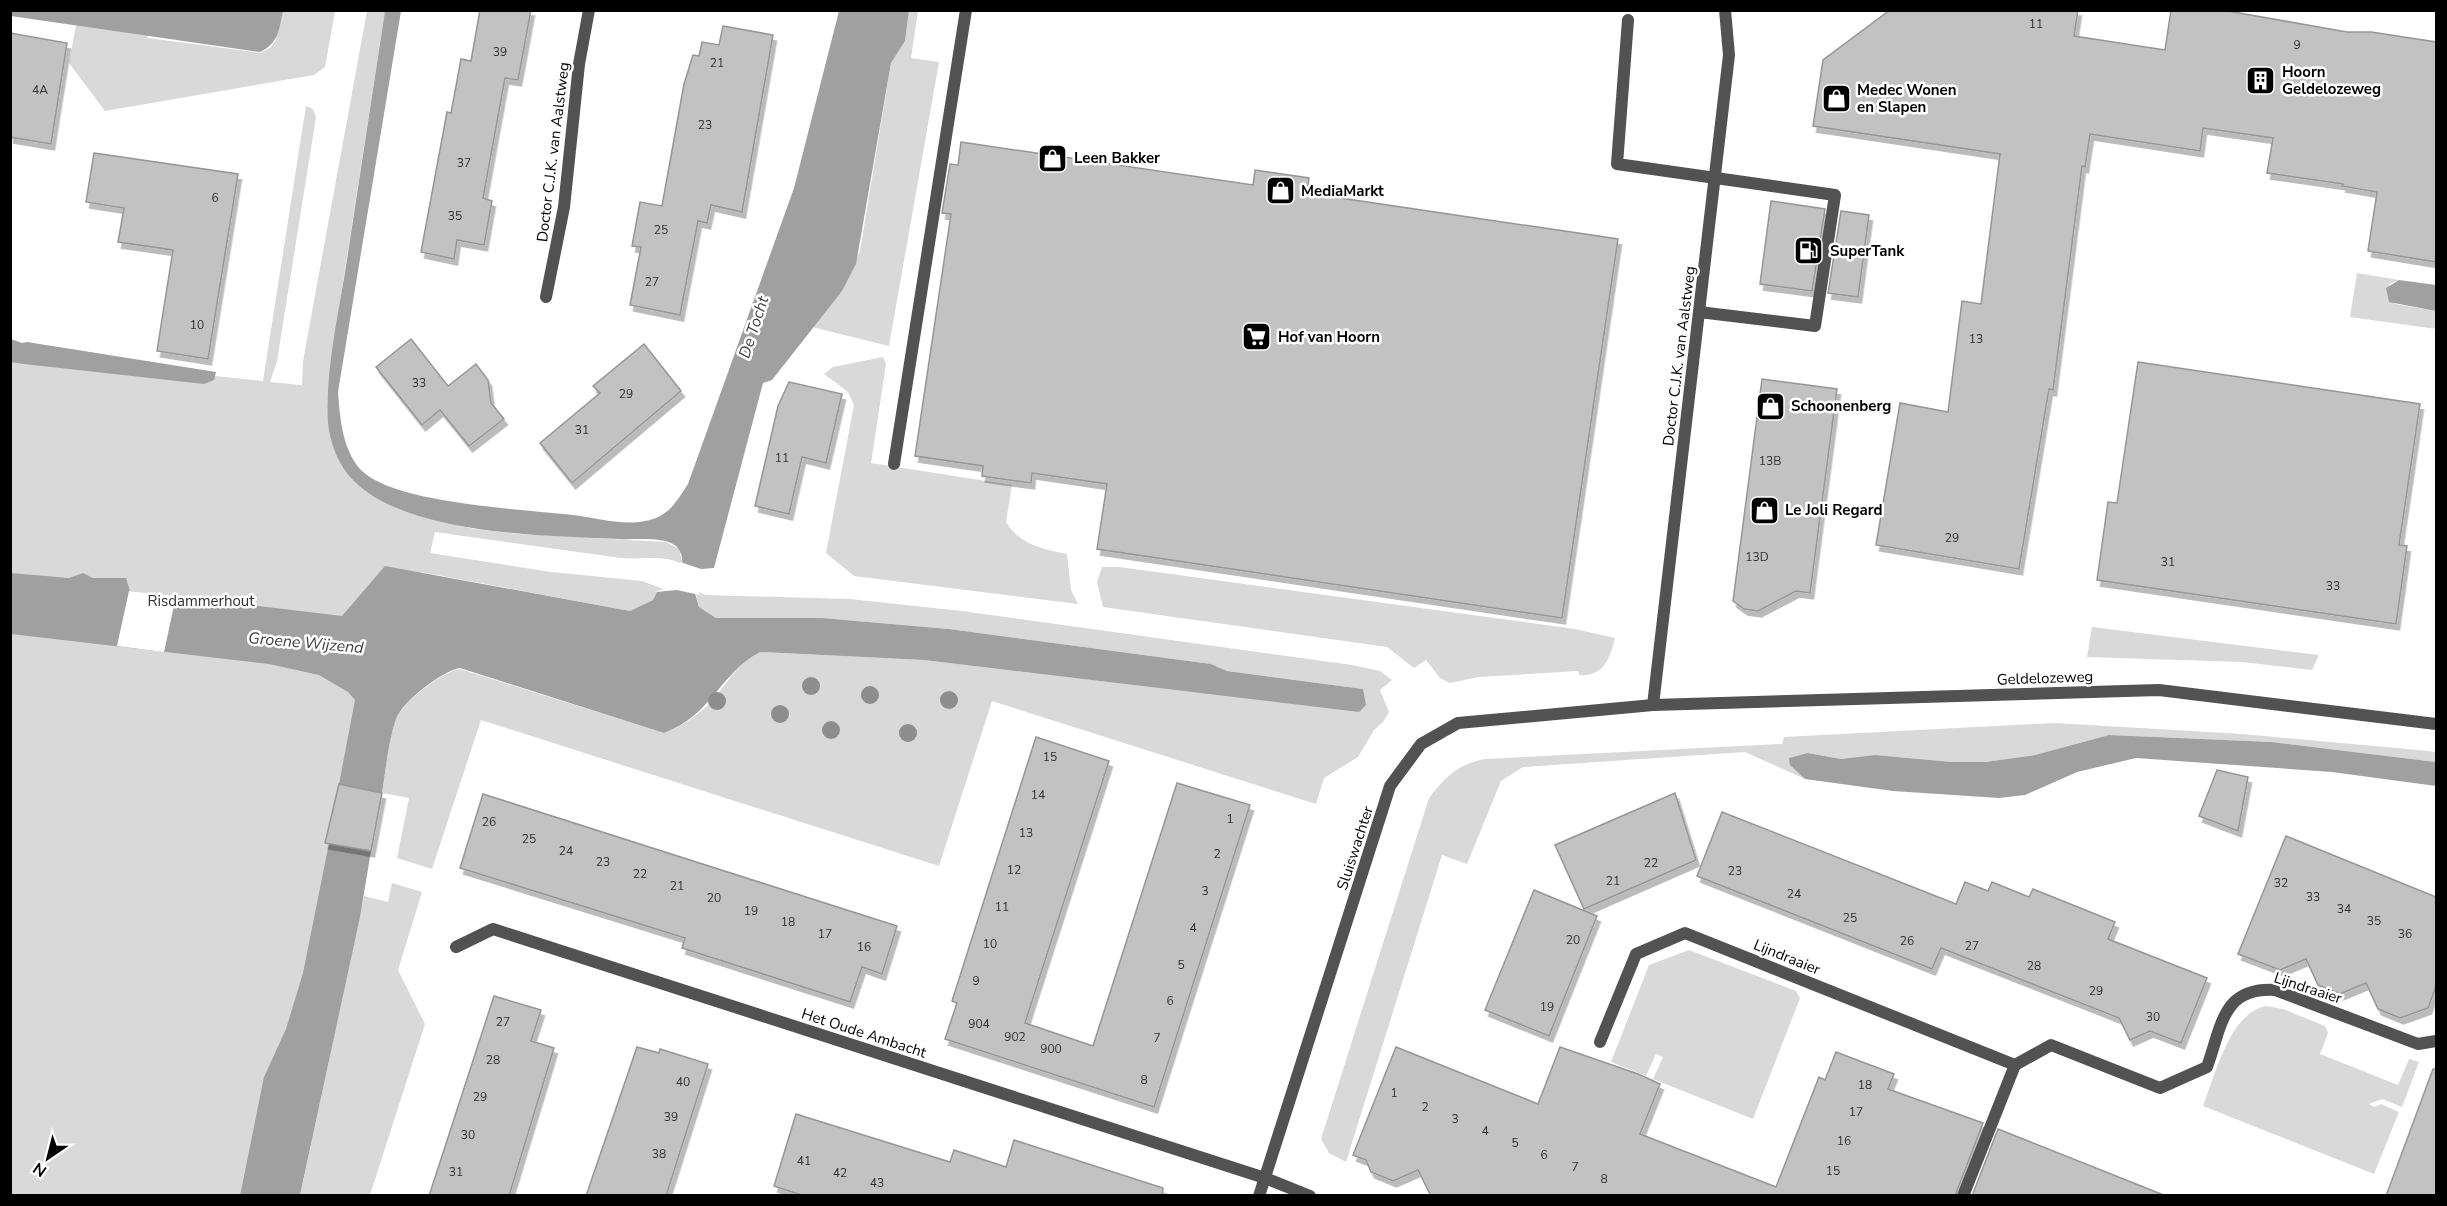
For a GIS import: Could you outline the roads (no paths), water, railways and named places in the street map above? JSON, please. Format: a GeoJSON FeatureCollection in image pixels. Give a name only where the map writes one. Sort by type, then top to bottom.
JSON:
{"type":"FeatureCollection","features":[{"type":"Feature","properties":{"kind":"street","name":"Doctor C.J.K. van Aalstweg"},"geometry":{"type":"LineString","coordinates":[[546,297],[564,207],[579,64],[589,10]]}},
{"type":"Feature","properties":{"kind":"street"},"geometry":{"type":"LineString","coordinates":[[894,464],[966,10]]}},
{"type":"Feature","properties":{"kind":"street","name":"Doctor C.J.K. van Aalstweg"},"geometry":{"type":"LineString","coordinates":[[1653,705],[1728,56],[1725,10]]}},
{"type":"Feature","properties":{"kind":"street"},"geometry":{"type":"LineString","coordinates":[[1628,20],[1617,164],[1714,180],[1835,195],[1815,326],[1699,312]]}},
{"type":"Feature","properties":{"kind":"street","name":"Geldelozeweg"},"geometry":{"type":"LineString","coordinates":[[1653,705],[2159,690],[2436,724]]}},
{"type":"Feature","properties":{"kind":"street","name":"Sluiswachter"},"geometry":{"type":"LineString","coordinates":[[1259,1196],[1390,786],[1405,763],[1421,744],[1458,723],[1653,705]]}},
{"type":"Feature","properties":{"kind":"street","name":"Het Oude Ambacht"},"geometry":{"type":"LineString","coordinates":[[456,947],[494,929],[1265,1178]]}},
{"type":"Feature","properties":{"kind":"street","name":"Lijndraaier"},"geometry":{"type":"LineString","coordinates":[[1600,1042],[1636,954],[1685,933],[2015,1065],[2051,1045],[2160,1088],[2207,1067],[2230,1003],[2246,992],[2260,989],[2275,990],[2418,1044],[2436,1041]]}},
{"type":"Feature","properties":{"kind":"street"},"geometry":{"type":"LineString","coordinates":[[1963,1196],[2015,1065]]}},
{"type":"Feature","properties":{"kind":"street"},"geometry":{"type":"LineString","coordinates":[[1265,1178],[1310,1196]]}},
{"type":"Feature","properties":{"kind":"water"},"geometry":{"type":"Polygon","coordinates":[[[11,10],[283,11],[275,40],[260,52],[11,16],[11,10]]]}},
{"type":"Feature","properties":{"kind":"water"},"geometry":{"type":"Polygon","coordinates":[[[385,11],[401,11],[338,392],[341,423],[346,443],[361,470],[378,481],[401,491],[461,503],[627,522],[648,520],[667,511],[688,484],[794,188],[839,11],[909,11],[905,41],[891,63],[856,264],[842,291],[772,380],[763,383],[714,568],[701,570],[695,593],[699,607],[716,618],[822,618],[949,629],[1211,664],[1227,671],[1363,689],[1366,705],[1359,712],[924,660],[760,652],[734,671],[693,716],[664,733],[460,668],[434,681],[406,704],[400,712],[391,737],[382,793],[339,784],[355,700],[348,692],[319,675],[269,664],[11,634],[10,573],[69,578],[83,573],[93,578],[126,578],[130,591],[342,616],[385,566],[630,611],[653,600],[657,592],[676,589],[681,573],[682,556],[676,546],[671,543],[649,539],[517,534],[441,522],[407,512],[377,498],[353,480],[339,461],[333,447],[328,423],[330,364],[385,11]]]}},
{"type":"Feature","properties":{"kind":"water"},"geometry":{"type":"Polygon","coordinates":[[[2399,280],[2436,285],[2436,311],[2389,302],[2386,288],[2399,280]]]}},
{"type":"Feature","properties":{"kind":"water"},"geometry":{"type":"Polygon","coordinates":[[[11,339],[22,343],[216,372],[214,380],[204,384],[11,362],[11,339]]]}},
{"type":"Feature","properties":{"kind":"water"},"geometry":{"type":"Polygon","coordinates":[[[2109,735],[2271,742],[2436,762],[2436,786],[2332,772],[2136,758],[2077,772],[2025,795],[1999,798],[1893,791],[1805,779],[1790,765],[1789,758],[1808,753],[1841,759],[1875,755],[1952,762],[1985,762],[2035,755],[2109,735]]]}},
{"type":"Feature","properties":{"kind":"water"},"geometry":{"type":"Polygon","coordinates":[[[329,843],[371,851],[360,917],[300,1195],[240,1196],[264,1077],[286,1029],[303,973],[329,843]]]}},
{"type":"Feature","properties":{"kind":"place","name":"Hoorn Geldelozeweg"},"geometry":{"type":"Point","coordinates":[2261,81]}},
{"type":"Feature","properties":{"kind":"place","name":"Medec Wonen en Slapen"},"geometry":{"type":"Point","coordinates":[1836,99]}},
{"type":"Feature","properties":{"kind":"place","name":"Leen Bakker"},"geometry":{"type":"Point","coordinates":[1053,158]}},
{"type":"Feature","properties":{"kind":"place","name":"MediaMarkt"},"geometry":{"type":"Point","coordinates":[1280,191]}},
{"type":"Feature","properties":{"kind":"place","name":"SuperTank"},"geometry":{"type":"Point","coordinates":[1809,251]}},
{"type":"Feature","properties":{"kind":"place","name":"Hof van Hoorn"},"geometry":{"type":"Point","coordinates":[1257,337]}},
{"type":"Feature","properties":{"kind":"place","name":"Schoonenberg"},"geometry":{"type":"Point","coordinates":[1770,406]}},
{"type":"Feature","properties":{"kind":"place","name":"Le Joli Regard"},"geometry":{"type":"Point","coordinates":[1764,510]}},
{"type":"Feature","properties":{"kind":"water label","name":"De Tocht"},"geometry":{"type":"Point","coordinates":[753,327]}},
{"type":"Feature","properties":{"kind":"water label","name":"Groene Wijzend"},"geometry":{"type":"Point","coordinates":[306,642]}},
{"type":"Feature","properties":{"kind":"park label","name":"Risdammerhout"},"geometry":{"type":"Point","coordinates":[201,601]}}]}
